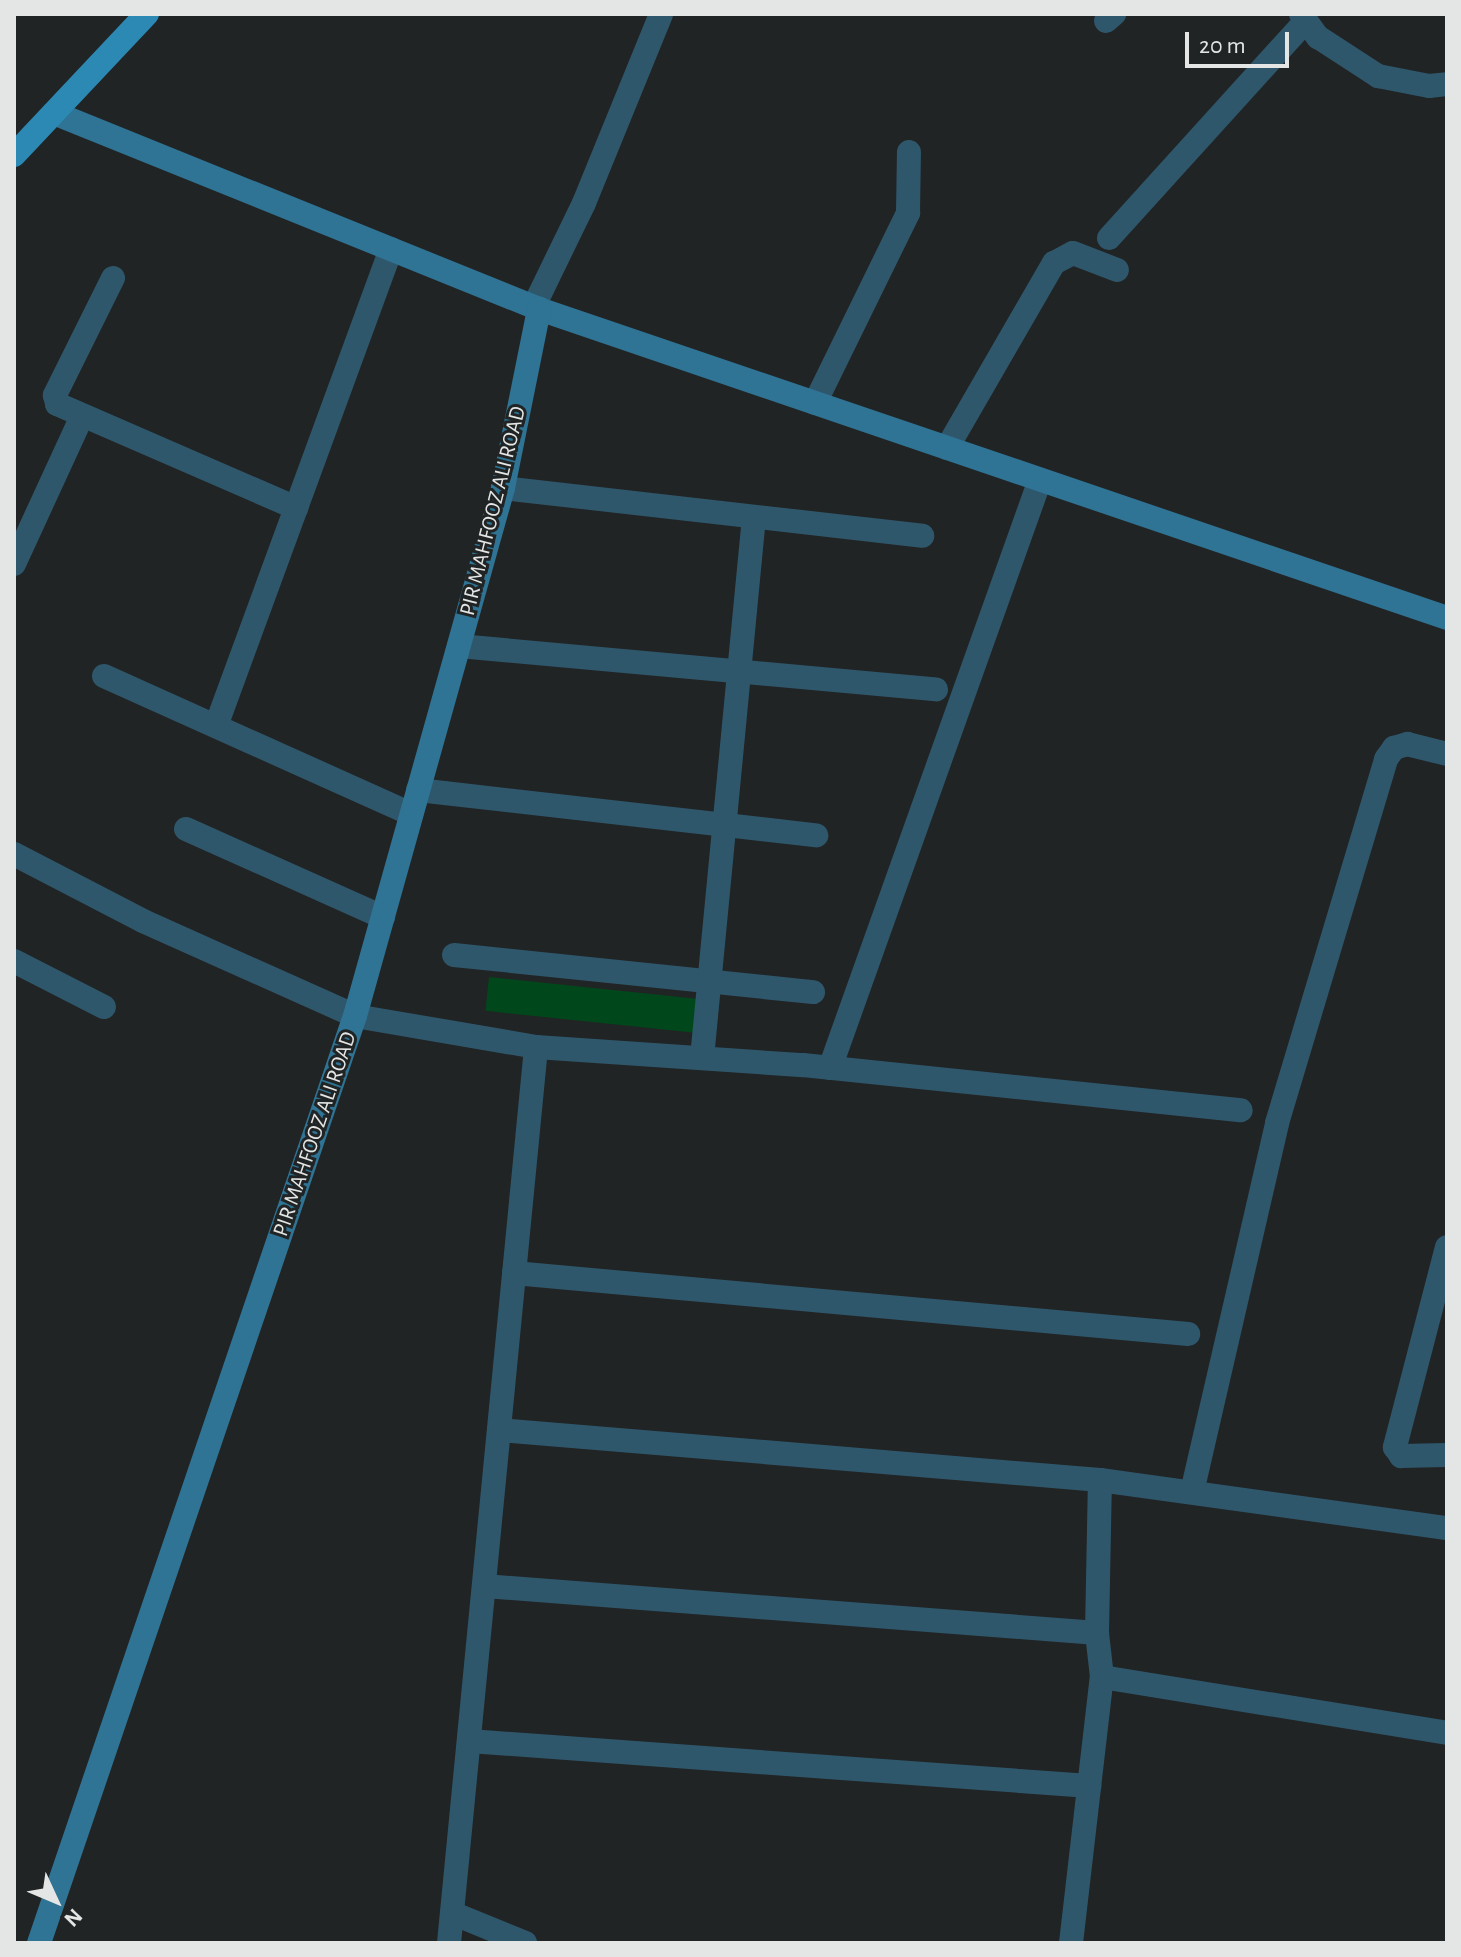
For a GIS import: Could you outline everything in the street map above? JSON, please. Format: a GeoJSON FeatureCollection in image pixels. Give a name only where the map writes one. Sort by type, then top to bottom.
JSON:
{"type":"FeatureCollection","features":[{"type":"Feature","properties":{"kind":"main road"},"geometry":{"type":"LineString","coordinates":[[14,155],[147,14]]}},
{"type":"Feature","properties":{"kind":"street"},"geometry":{"type":"LineString","coordinates":[[537,308],[584,203],[661,14]]}},
{"type":"Feature","properties":{"kind":"street"},"geometry":{"type":"LineString","coordinates":[[1109,238],[1303,17],[1318,37],[1378,76],[1447,84]]}},
{"type":"Feature","properties":{"kind":"street"},"geometry":{"type":"LineString","coordinates":[[54,113],[537,308],[1447,618]]}},
{"type":"Feature","properties":{"kind":"street"},"geometry":{"type":"LineString","coordinates":[[815,403],[908,213],[909,152]]}},
{"type":"Feature","properties":{"kind":"street"},"geometry":{"type":"LineString","coordinates":[[216,726],[391,249]]}},
{"type":"Feature","properties":{"kind":"street"},"geometry":{"type":"LineString","coordinates":[[947,448],[1054,263],[1073,253],[1117,270]]}},
{"type":"Feature","properties":{"kind":"street"},"geometry":{"type":"LineString","coordinates":[[113,278],[55,395],[63,410],[296,508]]}},
{"type":"Feature","properties":{"kind":"street","name":"PIR MAHFOOZ ALI ROAD"},"geometry":{"type":"LineString","coordinates":[[39,1943],[355,1016],[503,488],[537,308]]}},
{"type":"Feature","properties":{"kind":"street"},"geometry":{"type":"LineString","coordinates":[[14,564],[81,418]]}},
{"type":"Feature","properties":{"kind":"street"},"geometry":{"type":"LineString","coordinates":[[830,1068],[1040,480]]}},
{"type":"Feature","properties":{"kind":"street"},"geometry":{"type":"LineString","coordinates":[[503,488],[922,536]]}},
{"type":"Feature","properties":{"kind":"street"},"geometry":{"type":"LineString","coordinates":[[702,1058],[754,517]]}},
{"type":"Feature","properties":{"kind":"street"},"geometry":{"type":"LineString","coordinates":[[459,646],[936,689]]}},
{"type":"Feature","properties":{"kind":"street"},"geometry":{"type":"LineString","coordinates":[[104,676],[411,814]]}},
{"type":"Feature","properties":{"kind":"street"},"geometry":{"type":"LineString","coordinates":[[1192,1492],[1277,1123],[1386,759],[1394,748],[1407,744],[1447,754]]}},
{"type":"Feature","properties":{"kind":"street"},"geometry":{"type":"LineString","coordinates":[[418,790],[816,835]]}},
{"type":"Feature","properties":{"kind":"street"},"geometry":{"type":"LineString","coordinates":[[186,829],[383,917]]}},
{"type":"Feature","properties":{"kind":"street"},"geometry":{"type":"LineString","coordinates":[[14,854],[143,921],[355,1016],[536,1047],[830,1068],[1241,1110]]}},
{"type":"Feature","properties":{"kind":"street"},"geometry":{"type":"LineString","coordinates":[[454,955],[813,992]]}},
{"type":"Feature","properties":{"kind":"street"},"geometry":{"type":"LineString","coordinates":[[14,961],[104,1007]]}},
{"type":"Feature","properties":{"kind":"street"},"geometry":{"type":"LineString","coordinates":[[449,1943],[536,1047]]}},
{"type":"Feature","properties":{"kind":"street"},"geometry":{"type":"LineString","coordinates":[[1447,1247],[1395,1447],[1401,1456],[1447,1455]]}},
{"type":"Feature","properties":{"kind":"street"},"geometry":{"type":"LineString","coordinates":[[514,1273],[1188,1334]]}},
{"type":"Feature","properties":{"kind":"street"},"geometry":{"type":"LineString","coordinates":[[499,1430],[1100,1480],[1447,1528]]}},
{"type":"Feature","properties":{"kind":"street"},"geometry":{"type":"LineString","coordinates":[[1071,1943],[1102,1677],[1097,1633],[1100,1480]]}},
{"type":"Feature","properties":{"kind":"street"},"geometry":{"type":"LineString","coordinates":[[484,1586],[1097,1633]]}},
{"type":"Feature","properties":{"kind":"street"},"geometry":{"type":"LineString","coordinates":[[1102,1677],[1447,1733]]}},
{"type":"Feature","properties":{"kind":"street"},"geometry":{"type":"LineString","coordinates":[[469,1741],[1089,1786]]}},
{"type":"Feature","properties":{"kind":"street"},"geometry":{"type":"LineString","coordinates":[[452,1913],[525,1943]]}},
{"type":"Feature","properties":{"kind":"green space"},"geometry":{"type":"Polygon","coordinates":[[[489,977],[706,1000],[702,1034],[485,1011],[489,977]]]}}]}
